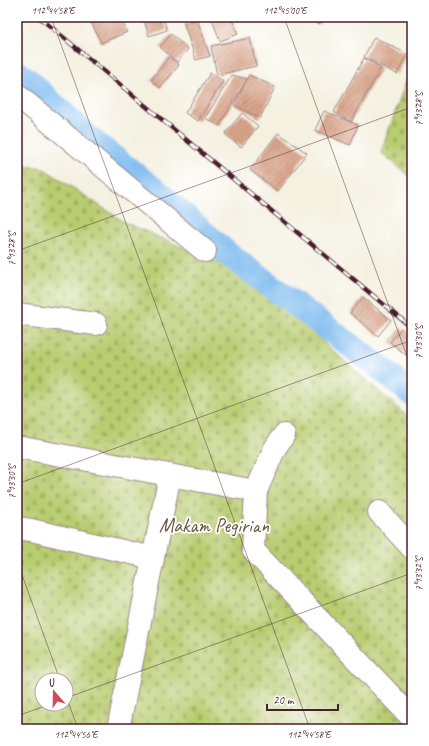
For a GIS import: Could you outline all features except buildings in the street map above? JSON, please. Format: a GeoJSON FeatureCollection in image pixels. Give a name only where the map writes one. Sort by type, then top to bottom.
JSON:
{"type":"FeatureCollection","features":[{"type":"Feature","properties":{"kind":"street"},"geometry":{"type":"LineString","coordinates":[[17,95],[205,251]]}},
{"type":"Feature","properties":{"kind":"street"},"geometry":{"type":"LineString","coordinates":[[17,314],[96,324]]}},
{"type":"Feature","properties":{"kind":"street"},"geometry":{"type":"LineString","coordinates":[[284,435],[275,448],[256,492],[253,550],[412,718]]}},
{"type":"Feature","properties":{"kind":"street"},"geometry":{"type":"LineString","coordinates":[[17,447],[256,492]]}},
{"type":"Feature","properties":{"kind":"street"},"geometry":{"type":"LineString","coordinates":[[118,729],[170,475]]}},
{"type":"Feature","properties":{"kind":"street"},"geometry":{"type":"LineString","coordinates":[[379,512],[412,548]]}},
{"type":"Feature","properties":{"kind":"street"},"geometry":{"type":"LineString","coordinates":[[17,528],[153,558]]}},
{"type":"Feature","properties":{"kind":"green space"},"geometry":{"type":"Polygon","coordinates":[[[412,65],[412,178],[381,152],[412,65]]]}},
{"type":"Feature","properties":{"kind":"green space","name":"Makam Pegirian"},"geometry":{"type":"Polygon","coordinates":[[[17,165],[43,168],[124,222],[219,263],[274,296],[333,351],[412,420],[412,729],[17,729],[17,165]]]}},
{"type":"Feature","properties":{"kind":"waterway"},"geometry":{"type":"LineString","coordinates":[[17,72],[33,85],[90,139],[159,193],[228,254],[378,366],[412,394]]}},
{"type":"Feature","properties":{"kind":"railway"},"geometry":{"type":"LineString","coordinates":[[39,17],[412,328]]}}]}
